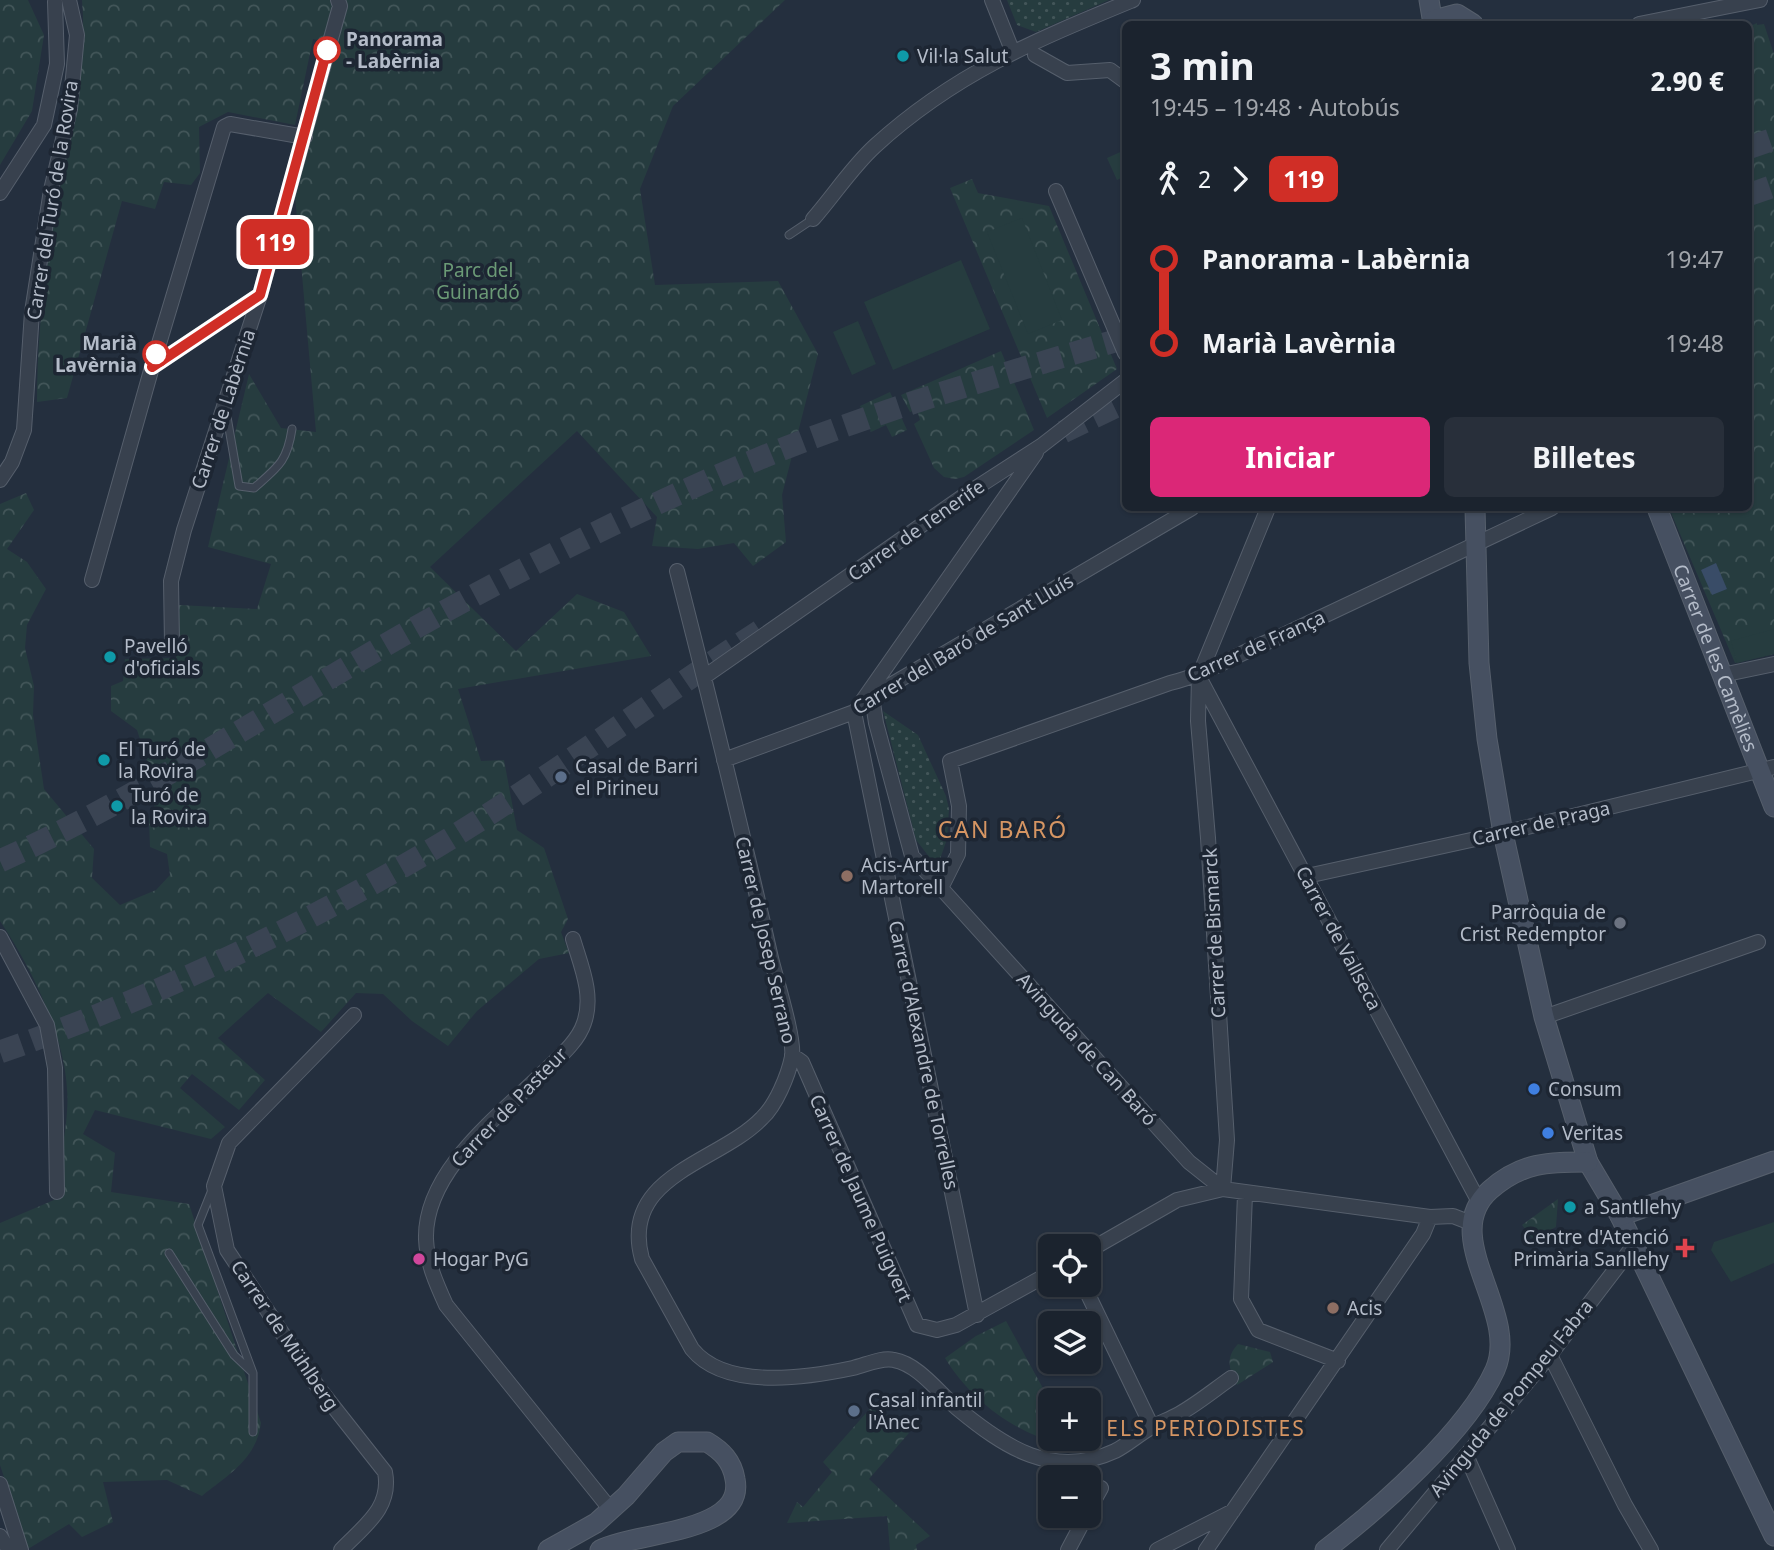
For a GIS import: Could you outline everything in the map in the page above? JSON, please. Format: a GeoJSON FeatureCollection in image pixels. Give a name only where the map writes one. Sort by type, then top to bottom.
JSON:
{"type":"FeatureCollection","features":[{"type":"Feature","properties":{"kind":"street"},"geometry":{"type":"LineString","coordinates":[[0,193],[44,125],[57,64],[59,0]]}},
{"type":"Feature","properties":{"kind":"street","name":"Carrer del Turó de la Rovira"},"geometry":{"type":"LineString","coordinates":[[0,480],[12,462],[24,430],[32,312],[51,190],[70,109],[76,23],[59,0]]}},
{"type":"Feature","properties":{"kind":"street","name":"Carrer de Labèrnia"},"geometry":{"type":"LineString","coordinates":[[172,643],[171,581],[184,530],[260,295],[340,6],[338,0]]}},
{"type":"Feature","properties":{"kind":"street"},"geometry":{"type":"LineString","coordinates":[[992,0],[1013,50]]}},
{"type":"Feature","properties":{"kind":"street"},"geometry":{"type":"LineString","coordinates":[[813,219],[881,141],[935,96],[1013,50],[1133,0]]}},
{"type":"Feature","properties":{"kind":"street"},"geometry":{"type":"LineString","coordinates":[[1429,0],[1433,21]]}},
{"type":"Feature","properties":{"kind":"street"},"geometry":{"type":"LineString","coordinates":[[1453,0],[1471,21]]}},
{"type":"Feature","properties":{"kind":"street"},"geometry":{"type":"LineString","coordinates":[[1654,21],[1760,0]]}},
{"type":"Feature","properties":{"kind":"street"},"geometry":{"type":"LineString","coordinates":[[1436,21],[1457,14],[1469,21]]}},
{"type":"Feature","properties":{"kind":"street"},"geometry":{"type":"LineString","coordinates":[[1035,55],[1067,73],[1110,70],[1122,79]]}},
{"type":"Feature","properties":{"kind":"street"},"geometry":{"type":"LineString","coordinates":[[92,580],[224,127],[230,124],[305,138]]}},
{"type":"Feature","properties":{"kind":"street"},"geometry":{"type":"LineString","coordinates":[[1056,191],[1122,346]]}},
{"type":"Feature","properties":{"kind":"street"},"geometry":{"type":"LineString","coordinates":[[152,367],[260,295]]}},
{"type":"Feature","properties":{"kind":"street","name":"Carrer de Tenerife"},"geometry":{"type":"LineString","coordinates":[[704,677],[1041,446],[1122,383]]}},
{"type":"Feature","properties":{"kind":"street"},"geometry":{"type":"LineString","coordinates":[[854,712],[1041,446]]}},
{"type":"Feature","properties":{"kind":"street"},"geometry":{"type":"LineString","coordinates":[[991,478],[1008,493]]}},
{"type":"Feature","properties":{"kind":"street","name":"Carrer del Baró de Sant Lluís"},"geometry":{"type":"LineString","coordinates":[[724,760],[854,712],[872,696],[1187,511]]}},
{"type":"Feature","properties":{"kind":"street"},"geometry":{"type":"LineString","coordinates":[[1199,676],[1267,511]]}},
{"type":"Feature","properties":{"kind":"street"},"geometry":{"type":"LineString","coordinates":[[1475,511],[1479,663],[1503,833],[1544,1017],[1588,1162],[1620,1216],[1774,1536]]}},
{"type":"Feature","properties":{"kind":"street","name":"Carrer de França"},"geometry":{"type":"LineString","coordinates":[[941,888],[958,854],[959,806],[950,761],[1170,683],[1199,676],[1242,651],[1278,638],[1546,511]]}},
{"type":"Feature","properties":{"kind":"street","name":"Carrer de les Camèlies"},"geometry":{"type":"LineString","coordinates":[[1658,511],[1722,675],[1767,769],[1774,807]]}},
{"type":"Feature","properties":{"kind":"street","name":"Carrer de Josep Serrano"},"geometry":{"type":"LineString","coordinates":[[677,571],[792,1055],[777,1095],[761,1119],[660,1186],[640,1222],[638,1246],[642,1259],[699,1357],[723,1372],[751,1376],[817,1373],[882,1360],[900,1362],[993,1438],[1046,1462],[1087,1461],[1115,1451],[1153,1427]]}},
{"type":"Feature","properties":{"kind":"street"},"geometry":{"type":"LineString","coordinates":[[1722,675],[1774,664]]}},
{"type":"Feature","properties":{"kind":"street","name":"Carrer de Vallseca"},"geometry":{"type":"LineString","coordinates":[[1199,676],[1478,1200]]}},
{"type":"Feature","properties":{"kind":"street","name":"Carrer de Bismarck"},"geometry":{"type":"LineString","coordinates":[[1199,676],[1198,721],[1227,1140],[1223,1189]]}},
{"type":"Feature","properties":{"kind":"street","name":"Avinguda de Can Baró"},"geometry":{"type":"LineString","coordinates":[[872,696],[876,723],[912,856],[1198,1169],[1223,1189],[1245,1194],[1430,1216],[1453,1216],[1471,1223]]}},
{"type":"Feature","properties":{"kind":"street","name":"Carrer d'Alexandre de Torrelles"},"geometry":{"type":"LineString","coordinates":[[854,712],[977,1315]]}},
{"type":"Feature","properties":{"kind":"street","name":"Carrer de Praga"},"geometry":{"type":"LineString","coordinates":[[1307,876],[1503,833],[1767,769]]}},
{"type":"Feature","properties":{"kind":"street"},"geometry":{"type":"LineString","coordinates":[[0,937],[47,1025],[55,1068],[57,1192]]}},
{"type":"Feature","properties":{"kind":"street","name":"Carrer de Pasteur"},"geometry":{"type":"LineString","coordinates":[[573,939],[587,987],[585,1022],[551,1065],[452,1165],[436,1192],[426,1238],[431,1272],[453,1316],[611,1510]]}},
{"type":"Feature","properties":{"kind":"street"},"geometry":{"type":"LineString","coordinates":[[1544,1017],[1758,942]]}},
{"type":"Feature","properties":{"kind":"street"},"geometry":{"type":"LineString","coordinates":[[214,1186],[229,1143],[354,1015]]}},
{"type":"Feature","properties":{"kind":"street","name":"Carrer de Jaume Puigvert"},"geometry":{"type":"LineString","coordinates":[[792,1055],[802,1062],[917,1325],[937,1330],[977,1315]]}},
{"type":"Feature","properties":{"kind":"street"},"geometry":{"type":"LineString","coordinates":[[1620,1216],[1774,1161]]}},
{"type":"Feature","properties":{"kind":"street"},"geometry":{"type":"LineString","coordinates":[[1325,1550],[1363,1521],[1423,1462],[1475,1402],[1496,1368],[1500,1332],[1472,1240],[1471,1223],[1478,1200],[1505,1176],[1522,1167],[1588,1162]]}},
{"type":"Feature","properties":{"kind":"street"},"geometry":{"type":"LineString","coordinates":[[1186,1198],[1198,1169]]}},
{"type":"Feature","properties":{"kind":"street","name":"Carrer de Mühlberg"},"geometry":{"type":"LineString","coordinates":[[214,1186],[227,1250],[318,1387],[386,1472],[388,1489],[379,1510],[341,1550]]}},
{"type":"Feature","properties":{"kind":"street"},"geometry":{"type":"LineString","coordinates":[[1101,1244],[1186,1198],[1223,1189]]}},
{"type":"Feature","properties":{"kind":"street"},"geometry":{"type":"LineString","coordinates":[[1245,1194],[1241,1299],[1252,1320],[1258,1330],[1338,1361]]}},
{"type":"Feature","properties":{"kind":"street"},"geometry":{"type":"LineString","coordinates":[[1206,1550],[1338,1361],[1423,1234],[1430,1216]]}},
{"type":"Feature","properties":{"kind":"street","name":"Avinguda de Pompeu Fabra"},"geometry":{"type":"LineString","coordinates":[[1387,1550],[1550,1355],[1634,1245]]}},
{"type":"Feature","properties":{"kind":"street"},"geometry":{"type":"LineString","coordinates":[[977,1315],[1038,1280]]}},
{"type":"Feature","properties":{"kind":"street"},"geometry":{"type":"LineString","coordinates":[[1089,1297],[1153,1427],[1181,1413],[1231,1378]]}},
{"type":"Feature","properties":{"kind":"street"},"geometry":{"type":"LineString","coordinates":[[1550,1355],[1625,1505],[1651,1550]]}},
{"type":"Feature","properties":{"kind":"street"},"geometry":{"type":"LineString","coordinates":[[548,1550],[582,1533],[611,1510],[664,1451],[678,1443],[707,1443],[724,1454],[734,1473],[736,1485],[734,1494],[717,1517],[693,1527],[626,1539],[600,1550]]}},
{"type":"Feature","properties":{"kind":"street"},"geometry":{"type":"LineString","coordinates":[[1466,1455],[1508,1550]]}},
{"type":"Feature","properties":{"kind":"street"},"geometry":{"type":"LineString","coordinates":[[0,1484],[21,1550]]}},
{"type":"Feature","properties":{"kind":"street"},"geometry":{"type":"LineString","coordinates":[[1157,1550],[1234,1511]]}},
{"type":"Feature","properties":{"kind":"street"},"geometry":{"type":"LineString","coordinates":[[1068,1550],[1079,1528]]}},
{"type":"Feature","properties":{"kind":"street"},"geometry":{"type":"LineString","coordinates":[[0,1535],[9,1550]]}},
{"type":"Feature","properties":{"kind":"lane"},"geometry":{"type":"LineString","coordinates":[[789,235],[813,219]]}},
{"type":"Feature","properties":{"kind":"lane"},"geometry":{"type":"LineString","coordinates":[[225,405],[239,486],[254,488],[280,466],[288,455],[292,429]]}},
{"type":"Feature","properties":{"kind":"lane"},"geometry":{"type":"LineString","coordinates":[[214,1186],[198,1225],[253,1373],[253,1432]]}},
{"type":"Feature","properties":{"kind":"lane"},"geometry":{"type":"LineString","coordinates":[[169,1253],[234,1355],[253,1373]]}},
{"type":"Feature","properties":{"kind":"green space"},"geometry":{"type":"Polygon","coordinates":[[[0,0],[28,0],[44,35],[32,111],[0,165],[0,0]]]}},
{"type":"Feature","properties":{"kind":"green space","name":"Parc del Guinardó"},"geometry":{"type":"Polygon","coordinates":[[[82,0],[785,0],[673,106],[640,189],[655,285],[778,281],[818,354],[782,495],[786,542],[753,566],[734,543],[698,549],[652,546],[657,517],[577,431],[430,567],[516,651],[577,594],[624,612],[651,656],[458,689],[481,761],[504,760],[517,830],[544,848],[568,919],[561,932],[569,953],[539,959],[477,1011],[448,1046],[412,1021],[383,994],[356,993],[321,1032],[268,993],[218,1038],[265,1080],[239,1110],[192,1074],[180,1088],[225,1127],[211,1139],[95,1110],[83,1134],[115,1153],[111,1192],[189,1204],[261,1423],[258,1436],[247,1457],[202,1496],[167,1480],[103,1482],[113,1522],[82,1537],[69,1524],[28,1549],[0,1465],[0,1223],[54,1200],[65,1129],[67,1089],[65,1068],[53,1024],[34,980],[0,921],[0,504],[26,493],[34,510],[7,549],[27,562],[46,589],[27,625],[25,648],[34,686],[33,715],[44,789],[94,849],[92,878],[120,905],[156,890],[170,875],[167,854],[150,847],[149,820],[163,781],[148,764],[137,730],[111,711],[111,686],[123,681],[125,659],[176,658],[179,605],[257,609],[271,564],[208,547],[249,374],[281,428],[316,432],[295,196],[333,43],[313,39],[295,125],[228,112],[199,127],[200,173],[191,185],[164,182],[155,209],[122,201],[67,398],[37,402],[38,354],[45,282],[80,80],[82,0]]]}},
{"type":"Feature","properties":{"kind":"green space"},"geometry":{"type":"Polygon","coordinates":[[[1007,0],[1109,0],[1036,32],[1017,25],[1007,0]]]}},
{"type":"Feature","properties":{"kind":"green space"},"geometry":{"type":"Polygon","coordinates":[[[1764,24],[1774,54],[1774,654],[1735,663],[1670,511],[1752,511],[1752,25],[1764,24]]]}},
{"type":"Feature","properties":{"kind":"green space"},"geometry":{"type":"Polygon","coordinates":[[[1122,151],[1122,178],[1117,180],[1107,158],[1122,151]]]}},
{"type":"Feature","properties":{"kind":"green space"},"geometry":{"type":"Polygon","coordinates":[[[972,179],[978,193],[1049,206],[1117,369],[1047,418],[950,188],[972,179]]]}},
{"type":"Feature","properties":{"kind":"green space"},"geometry":{"type":"Polygon","coordinates":[[[1022,218],[1062,320],[1028,334],[987,232],[1022,218]]]}},
{"type":"Feature","properties":{"kind":"green space"},"geometry":{"type":"Polygon","coordinates":[[[961,260],[990,329],[893,370],[864,302],[961,260]]]}},
{"type":"Feature","properties":{"kind":"green space"},"geometry":{"type":"Polygon","coordinates":[[[858,321],[876,364],[852,375],[833,332],[858,321]]]}},
{"type":"Feature","properties":{"kind":"green space"},"geometry":{"type":"Polygon","coordinates":[[[1001,351],[1034,430],[964,477],[944,477],[934,468],[914,424],[920,420],[917,410],[910,412],[901,395],[1001,351]]]}},
{"type":"Feature","properties":{"kind":"green space"},"geometry":{"type":"Polygon","coordinates":[[[890,392],[907,430],[892,437],[886,425],[871,432],[860,406],[890,392]]]}},
{"type":"Feature","properties":{"kind":"green space"},"geometry":{"type":"Polygon","coordinates":[[[1774,629],[1774,654],[1737,663],[1731,641],[1774,629]]]}},
{"type":"Feature","properties":{"kind":"green space"},"geometry":{"type":"Polygon","coordinates":[[[883,711],[918,735],[946,796],[949,809],[947,839],[939,862],[934,863],[916,840],[883,711]]]}},
{"type":"Feature","properties":{"kind":"green space"},"geometry":{"type":"Polygon","coordinates":[[[1558,1199],[1556,1227],[1533,1239],[1522,1225],[1558,1199]]]}},
{"type":"Feature","properties":{"kind":"green space"},"geometry":{"type":"Polygon","coordinates":[[[1774,1222],[1774,1263],[1731,1282],[1711,1250],[1714,1242],[1774,1222]]]}},
{"type":"Feature","properties":{"kind":"green space"},"geometry":{"type":"Polygon","coordinates":[[[1006,1321],[1043,1388],[1038,1388],[1038,1437],[1011,1423],[986,1405],[963,1383],[945,1358],[976,1336],[1006,1321]]]}},
{"type":"Feature","properties":{"kind":"green space"},"geometry":{"type":"Polygon","coordinates":[[[1238,1344],[1270,1352],[1273,1362],[1237,1385],[1230,1359],[1238,1344]]]}},
{"type":"Feature","properties":{"kind":"green space"},"geometry":{"type":"Polygon","coordinates":[[[874,1404],[909,1433],[869,1479],[930,1536],[916,1545],[917,1550],[890,1550],[887,1516],[787,1523],[797,1502],[803,1507],[832,1472],[823,1462],[874,1404]]]}},
{"type":"Feature","properties":{"kind":"water"},"geometry":{"type":"Polygon","coordinates":[[[1716,563],[1727,589],[1712,595],[1701,570],[1716,563]]]}},
{"type":"Feature","properties":{"kind":"tunnel"},"geometry":{"type":"LineString","coordinates":[[1752,147],[1774,139]]}},
{"type":"Feature","properties":{"kind":"tunnel"},"geometry":{"type":"LineString","coordinates":[[1752,194],[1774,186]]}},
{"type":"Feature","properties":{"kind":"tunnel"},"geometry":{"type":"LineString","coordinates":[[0,861],[121,800],[475,595],[668,498],[830,431],[977,382],[1122,339]]}},
{"type":"Feature","properties":{"kind":"tunnel"},"geometry":{"type":"LineString","coordinates":[[1063,432],[1122,403]]}},
{"type":"Feature","properties":{"kind":"tunnel"},"geometry":{"type":"LineString","coordinates":[[0,1052],[162,988],[267,939],[370,885],[464,830],[550,774],[760,631]]}},
{"type":"Feature","properties":{"kind":"bus line","name":"119"},"geometry":{"type":"LineString","coordinates":[[156,354],[152,367],[260,295],[327,50]]}},
{"type":"Feature","properties":{"kind":"place","name":"Panorama - Labèrnia"},"geometry":{"type":"Point","coordinates":[327,50]}},
{"type":"Feature","properties":{"kind":"place","name":"Vil·la Salut"},"geometry":{"type":"Point","coordinates":[903,56]}},
{"type":"Feature","properties":{"kind":"place","name":"Marià Lavèrnia"},"geometry":{"type":"Point","coordinates":[156,354]}},
{"type":"Feature","properties":{"kind":"place","name":"Pavelló d'oficials"},"geometry":{"type":"Point","coordinates":[110,657]}},
{"type":"Feature","properties":{"kind":"place","name":"El Turó de la Rovira"},"geometry":{"type":"Point","coordinates":[104,760]}},
{"type":"Feature","properties":{"kind":"place","name":"Casal de Barri el Pirineu"},"geometry":{"type":"Point","coordinates":[561,777]}},
{"type":"Feature","properties":{"kind":"place","name":"Turó de la Rovira"},"geometry":{"type":"Point","coordinates":[117,806]}},
{"type":"Feature","properties":{"kind":"place","name":"Acis-Artur Martorell"},"geometry":{"type":"Point","coordinates":[847,876]}},
{"type":"Feature","properties":{"kind":"place","name":"Parròquia de Crist Redemptor"},"geometry":{"type":"Point","coordinates":[1620,923]}},
{"type":"Feature","properties":{"kind":"place","name":"Consum"},"geometry":{"type":"Point","coordinates":[1534,1089]}},
{"type":"Feature","properties":{"kind":"place","name":"Veritas"},"geometry":{"type":"Point","coordinates":[1548,1133]}},
{"type":"Feature","properties":{"kind":"place","name":"a Santllehy"},"geometry":{"type":"Point","coordinates":[1570,1207]}},
{"type":"Feature","properties":{"kind":"place","name":"Centre d'Atenció Primària Sanllehy"},"geometry":{"type":"Point","coordinates":[1685,1248]}},
{"type":"Feature","properties":{"kind":"place","name":"Hogar PyG"},"geometry":{"type":"Point","coordinates":[419,1259]}},
{"type":"Feature","properties":{"kind":"place","name":"Acis"},"geometry":{"type":"Point","coordinates":[1333,1308]}},
{"type":"Feature","properties":{"kind":"place","name":"Casal infantil l'Ànec"},"geometry":{"type":"Point","coordinates":[854,1411]}},
{"type":"Feature","properties":{"kind":"district","name":"CAN BARÓ"},"geometry":{"type":"Point","coordinates":[1003,829]}},
{"type":"Feature","properties":{"kind":"district","name":"ELS PERIODISTES"},"geometry":{"type":"Point","coordinates":[1206,1428]}}]}
